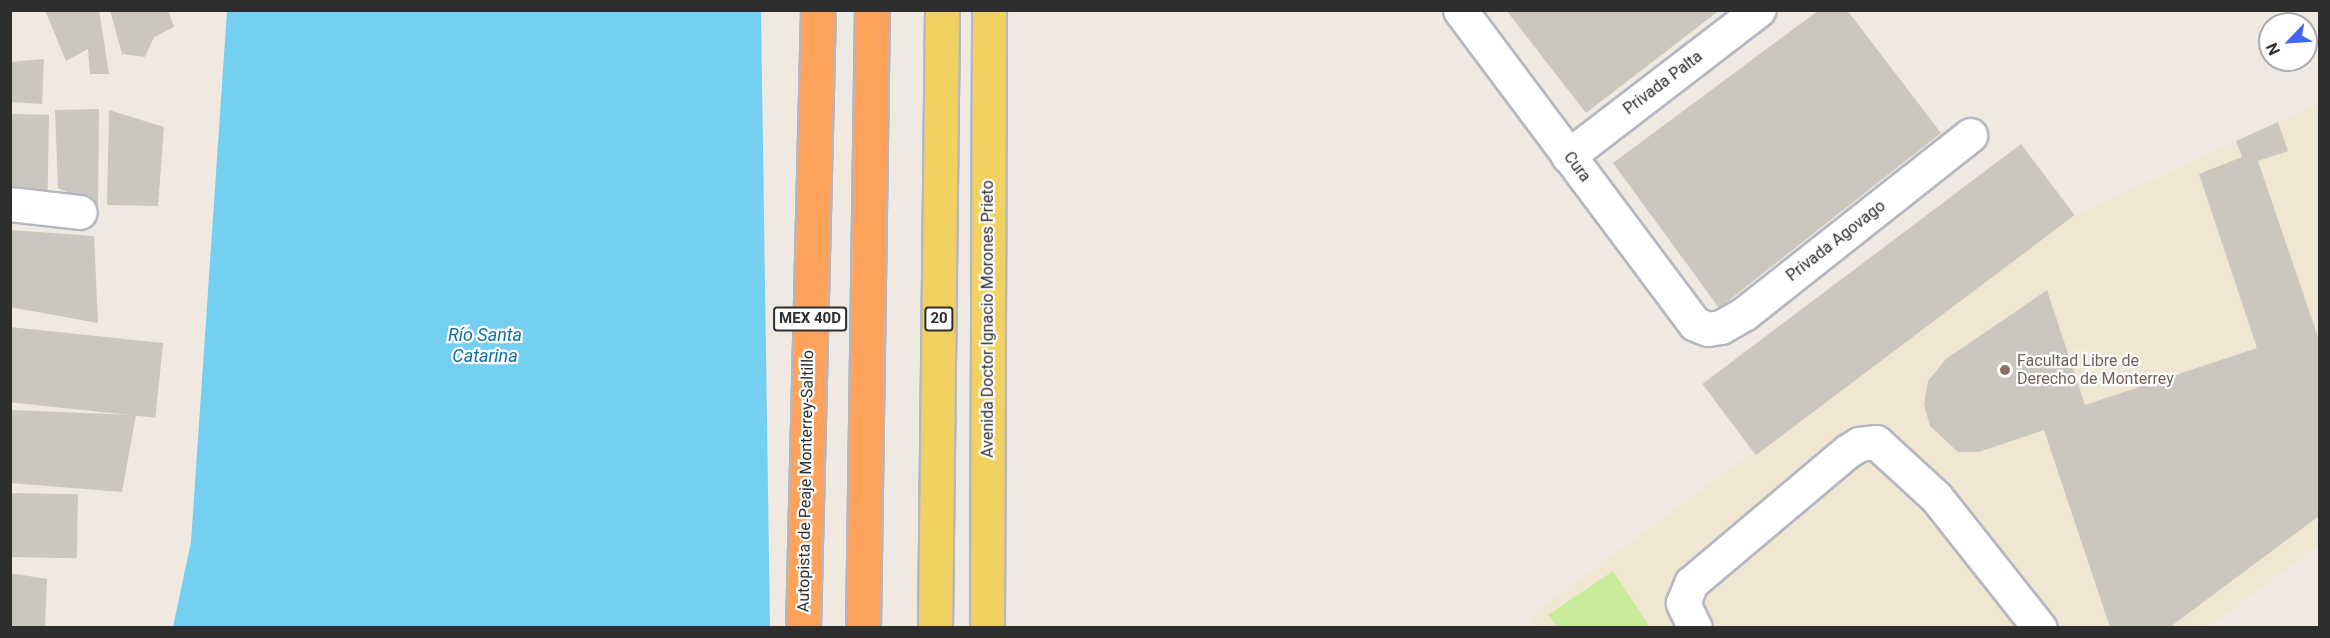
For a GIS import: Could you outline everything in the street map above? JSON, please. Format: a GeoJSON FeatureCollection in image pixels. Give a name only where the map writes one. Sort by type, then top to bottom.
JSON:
{"type":"FeatureCollection","features":[{"type":"Feature","properties":{"kind":"highway","name":"Autopista de Peaje Monterrey-Saltillo"},"geometry":{"type":"LineString","coordinates":[[803,627],[818,10]]}},
{"type":"Feature","properties":{"kind":"highway","name":"MEX 40D"},"geometry":{"type":"LineString","coordinates":[[863,627],[872,10]]}},
{"type":"Feature","properties":{"kind":"main road","name":"20"},"geometry":{"type":"LineString","coordinates":[[935,627],[942,10]]}},
{"type":"Feature","properties":{"kind":"main road","name":"Avenida Doctor Ignacio Morones Prieto"},"geometry":{"type":"LineString","coordinates":[[987,627],[989,10]]}},
{"type":"Feature","properties":{"kind":"street","name":"Cura"},"geometry":{"type":"LineString","coordinates":[[1460,10],[1695,324]]}},
{"type":"Feature","properties":{"kind":"street","name":"Privada Palta"},"geometry":{"type":"LineString","coordinates":[[1568,156],[1758,10]]}},
{"type":"Feature","properties":{"kind":"street","name":"Privada Agovago"},"geometry":{"type":"LineString","coordinates":[[1695,324],[1721,327],[1745,313],[1970,135]]}},
{"type":"Feature","properties":{"kind":"street"},"geometry":{"type":"LineString","coordinates":[[10,204],[80,212]]}},
{"type":"Feature","properties":{"kind":"street"},"geometry":{"type":"LineString","coordinates":[[1695,627],[1683,603],[1691,583],[1848,451],[1859,444],[1876,442],[1936,497],[2040,627]]}},
{"type":"Feature","properties":{"kind":"shaded area"},"geometry":{"type":"Polygon","coordinates":[[[2319,104],[2319,545],[2208,627],[1535,628],[1529,617],[2075,215],[2319,104]]]}},
{"type":"Feature","properties":{"kind":"green space"},"geometry":{"type":"Polygon","coordinates":[[[1613,571],[1650,627],[1557,627],[1548,615],[1613,571]]]}},
{"type":"Feature","properties":{"kind":"water","name":"Río Santa Catarina"},"geometry":{"type":"Polygon","coordinates":[[[227,11],[761,11],[770,627],[173,627],[191,542],[227,11]]]}},
{"type":"Feature","properties":{"kind":"building"},"geometry":{"type":"Polygon","coordinates":[[[45,10],[99,10],[109,74],[90,74],[88,49],[66,61],[45,10]]]}},
{"type":"Feature","properties":{"kind":"building"},"geometry":{"type":"Polygon","coordinates":[[[110,10],[168,10],[174,27],[154,37],[145,57],[122,54],[110,10]]]}},
{"type":"Feature","properties":{"kind":"building"},"geometry":{"type":"Polygon","coordinates":[[[1506,10],[1720,10],[1586,113],[1506,10]]]}},
{"type":"Feature","properties":{"kind":"building"},"geometry":{"type":"Polygon","coordinates":[[[1819,10],[1847,10],[1941,133],[1719,308],[1613,163],[1819,10]]]}},
{"type":"Feature","properties":{"kind":"building"},"geometry":{"type":"Polygon","coordinates":[[[44,59],[42,104],[10,102],[10,62],[44,59]]]}},
{"type":"Feature","properties":{"kind":"building"},"geometry":{"type":"Polygon","coordinates":[[[99,109],[98,206],[58,188],[55,110],[99,109]]]}},
{"type":"Feature","properties":{"kind":"building"},"geometry":{"type":"Polygon","coordinates":[[[109,110],[164,127],[158,206],[107,205],[109,110]]]}},
{"type":"Feature","properties":{"kind":"building"},"geometry":{"type":"Polygon","coordinates":[[[10,114],[49,115],[48,191],[10,190],[10,114]]]}},
{"type":"Feature","properties":{"kind":"building","name":"Facultad Libre de Derecho de Monterrey"},"geometry":{"type":"Polygon","coordinates":[[[2278,122],[2288,151],[2258,161],[2319,340],[2319,516],[2170,627],[2110,627],[2044,430],[1979,452],[1958,452],[1930,426],[1924,405],[1928,381],[1946,359],[2047,290],[2085,405],[2257,348],[2199,174],[2242,157],[2236,141],[2278,122]]]}},
{"type":"Feature","properties":{"kind":"building"},"geometry":{"type":"Polygon","coordinates":[[[2021,144],[2075,215],[1756,455],[1702,384],[2021,144]]]}},
{"type":"Feature","properties":{"kind":"building"},"geometry":{"type":"Polygon","coordinates":[[[10,230],[94,236],[98,323],[10,307],[10,230]]]}},
{"type":"Feature","properties":{"kind":"building"},"geometry":{"type":"Polygon","coordinates":[[[10,327],[163,343],[155,418],[10,402],[10,327]]]}},
{"type":"Feature","properties":{"kind":"building"},"geometry":{"type":"Polygon","coordinates":[[[10,410],[136,415],[122,492],[10,483],[10,410]]]}},
{"type":"Feature","properties":{"kind":"building"},"geometry":{"type":"Polygon","coordinates":[[[10,493],[78,494],[77,558],[10,557],[10,493]]]}},
{"type":"Feature","properties":{"kind":"building"},"geometry":{"type":"Polygon","coordinates":[[[10,573],[47,579],[45,627],[10,627],[10,573]]]}},
{"type":"Feature","properties":{"kind":"place","name":"Facultad Libre de Derecho de Monterrey"},"geometry":{"type":"Point","coordinates":[2005,370]}}]}
